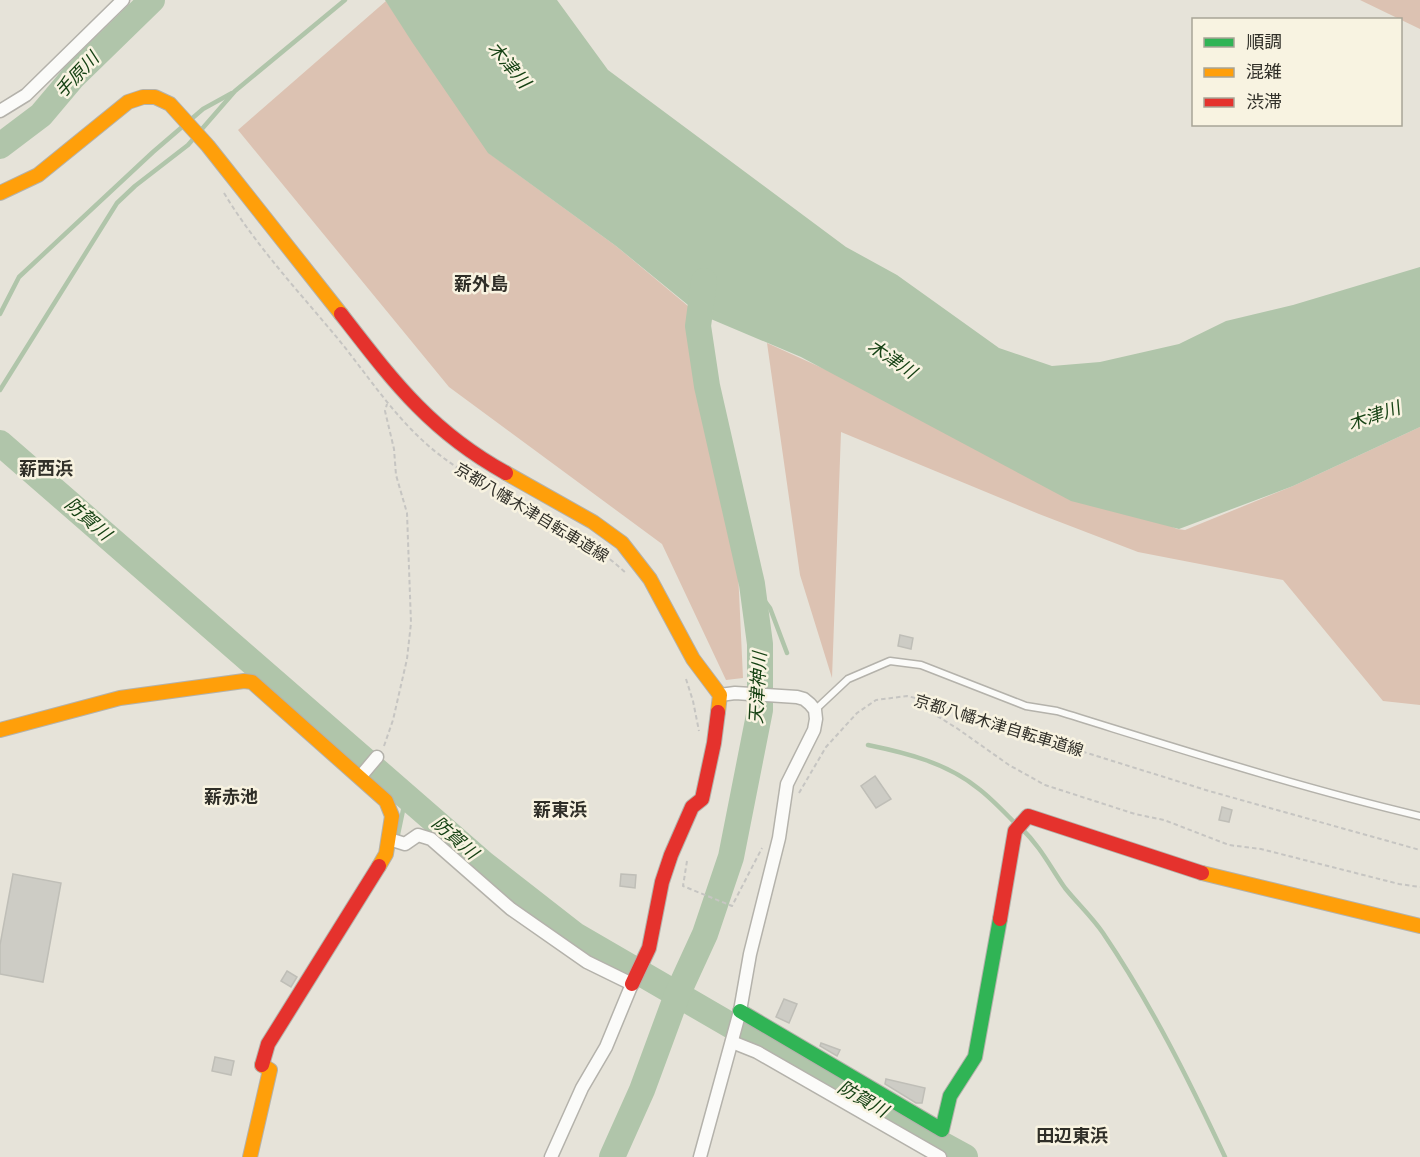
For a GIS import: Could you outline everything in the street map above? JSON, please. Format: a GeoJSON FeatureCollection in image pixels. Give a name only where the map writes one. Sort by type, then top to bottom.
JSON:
{"type":"FeatureCollection","features":[{"type":"Feature","properties":{"kind":"street"},"geometry":{"type":"LineString","coordinates":[[0,111],[26,95],[123,0]]}},
{"type":"Feature","properties":{"kind":"street"},"geometry":{"type":"LineString","coordinates":[[0,193],[38,175],[128,102],[143,97],[155,97],[170,104],[208,146],[397,385],[421,412],[464,447],[585,517],[621,542],[648,576],[708,682],[720,695],[789,696],[804,699],[815,710],[814,730],[787,784],[779,838],[750,954],[740,1011],[700,1157]]}},
{"type":"Feature","properties":{"kind":"street"},"geometry":{"type":"LineString","coordinates":[[0,730],[120,698],[244,681],[252,682],[362,775],[386,801],[392,816],[386,854],[268,1044],[262,1066],[270,1071],[250,1157]]}},
{"type":"Feature","properties":{"kind":"street"},"geometry":{"type":"LineString","coordinates":[[551,1157],[582,1088],[606,1047],[649,948],[662,882],[671,855],[692,807],[702,799],[714,743],[720,695]]}},
{"type":"Feature","properties":{"kind":"street"},"geometry":{"type":"LineString","coordinates":[[362,775],[377,757]]}},
{"type":"Feature","properties":{"kind":"street"},"geometry":{"type":"LineString","coordinates":[[740,1011],[942,1130],[950,1096],[975,1057],[1015,831],[1028,816],[1208,875],[1420,926]]}},
{"type":"Feature","properties":{"kind":"street"},"geometry":{"type":"LineString","coordinates":[[389,839],[405,844],[418,835],[431,839],[512,909],[587,962],[632,984]]}},
{"type":"Feature","properties":{"kind":"street"},"geometry":{"type":"LineString","coordinates":[[732,1042],[757,1052],[936,1156]]}},
{"type":"Feature","properties":{"kind":"lane"},"geometry":{"type":"LineString","coordinates":[[815,710],[848,679],[865,670],[890,661],[921,665],[1026,706],[1057,711],[1267,774],[1420,816]]}},
{"type":"Feature","properties":{"kind":"path","name":"京都八幡木津自転車道線"},"geometry":{"type":"LineString","coordinates":[[224,192],[258,241],[410,430],[442,457],[599,550],[627,574]]}},
{"type":"Feature","properties":{"kind":"path"},"geometry":{"type":"LineString","coordinates":[[377,757],[381,753],[393,720],[407,659],[411,623],[407,513],[396,475],[394,449],[386,411],[387,404]]}},
{"type":"Feature","properties":{"kind":"path"},"geometry":{"type":"LineString","coordinates":[[684,674],[693,701],[699,734]]}},
{"type":"Feature","properties":{"kind":"path","name":"京都八幡木津自転車道線"},"geometry":{"type":"LineString","coordinates":[[782,813],[803,789],[826,747],[857,713],[876,700],[907,696],[1197,787],[1420,850]]}},
{"type":"Feature","properties":{"kind":"path"},"geometry":{"type":"LineString","coordinates":[[924,700],[926,709],[1009,765],[1045,785],[1135,814],[1164,820],[1228,845],[1261,849],[1399,884],[1420,887]]}},
{"type":"Feature","properties":{"kind":"path"},"geometry":{"type":"LineString","coordinates":[[688,856],[682,883],[686,888],[732,906],[765,842]]}},
{"type":"Feature","properties":{"kind":"shaded area"},"geometry":{"type":"Polygon","coordinates":[[[1360,0],[1420,0],[1420,29],[1402,20],[1402,18],[1397,18],[1360,0]]]}},
{"type":"Feature","properties":{"kind":"shaded area"},"geometry":{"type":"Polygon","coordinates":[[[386,1],[490,154],[616,246],[700,316],[707,386],[738,571],[743,678],[726,680],[662,544],[449,387],[238,130],[386,1]]]}},
{"type":"Feature","properties":{"kind":"shaded area"},"geometry":{"type":"Polygon","coordinates":[[[767,343],[1177,529],[1185,530],[1293,486],[1420,427],[1420,705],[1383,701],[1283,580],[1138,552],[1039,514],[841,432],[832,678],[800,575],[767,343]]]}},
{"type":"Feature","properties":{"kind":"water","name":"木津川"},"geometry":{"type":"Polygon","coordinates":[[[385,0],[557,0],[608,70],[846,247],[897,275],[999,348],[1052,366],[1100,362],[1179,344],[1226,321],[1293,305],[1420,267],[1420,427],[1293,486],[1179,529],[1071,501],[801,357],[699,314],[616,246],[488,153],[385,0]]]}},
{"type":"Feature","properties":{"kind":"building"},"geometry":{"type":"Polygon","coordinates":[[[900,635],[913,638],[911,649],[898,646],[900,635]]]}},
{"type":"Feature","properties":{"kind":"building"},"geometry":{"type":"Polygon","coordinates":[[[875,776],[891,799],[876,808],[861,786],[875,776]]]}},
{"type":"Feature","properties":{"kind":"building"},"geometry":{"type":"Polygon","coordinates":[[[1222,807],[1232,810],[1229,822],[1219,820],[1222,807]]]}},
{"type":"Feature","properties":{"kind":"building"},"geometry":{"type":"Polygon","coordinates":[[[13,874],[61,883],[43,982],[0,974],[0,945],[13,874]]]}},
{"type":"Feature","properties":{"kind":"building"},"geometry":{"type":"Polygon","coordinates":[[[621,874],[636,875],[635,888],[620,886],[621,874]]]}},
{"type":"Feature","properties":{"kind":"building"},"geometry":{"type":"Polygon","coordinates":[[[287,971],[297,977],[291,987],[281,981],[287,971]]]}},
{"type":"Feature","properties":{"kind":"building"},"geometry":{"type":"Polygon","coordinates":[[[784,999],[797,1004],[789,1023],[776,1017],[784,999]]]}},
{"type":"Feature","properties":{"kind":"building"},"geometry":{"type":"Polygon","coordinates":[[[821,1043],[840,1050],[837,1056],[820,1046],[821,1043]]]}},
{"type":"Feature","properties":{"kind":"building"},"geometry":{"type":"Polygon","coordinates":[[[215,1057],[234,1061],[231,1075],[212,1071],[215,1057]]]}},
{"type":"Feature","properties":{"kind":"building"},"geometry":{"type":"Polygon","coordinates":[[[886,1079],[925,1088],[922,1103],[916,1103],[885,1084],[886,1079]]]}},
{"type":"Feature","properties":{"kind":"waterway","name":"手原川"},"geometry":{"type":"LineString","coordinates":[[0,146],[41,115],[73,77],[152,0]]}},
{"type":"Feature","properties":{"kind":"waterway"},"geometry":{"type":"LineString","coordinates":[[0,390],[117,203],[188,145],[235,91],[345,0]]}},
{"type":"Feature","properties":{"kind":"waterway"},"geometry":{"type":"LineString","coordinates":[[0,314],[19,277],[153,152],[203,109],[232,93]]}},
{"type":"Feature","properties":{"kind":"waterway","name":"天津神川"},"geometry":{"type":"LineString","coordinates":[[612,1157],[642,1090],[677,995],[705,934],[731,857],[760,710],[760,644],[752,584],[707,386],[698,326],[704,281]]}},
{"type":"Feature","properties":{"kind":"waterway","name":"防賀川"},"geometry":{"type":"LineString","coordinates":[[0,443],[484,864],[575,935],[835,1086],[965,1157]]}},
{"type":"Feature","properties":{"kind":"waterway"},"geometry":{"type":"LineString","coordinates":[[752,584],[770,608],[787,653]]}},
{"type":"Feature","properties":{"kind":"waterway"},"geometry":{"type":"LineString","coordinates":[[868,745],[926,760],[954,772],[984,793],[1016,824]]}},
{"type":"Feature","properties":{"kind":"waterway"},"geometry":{"type":"LineString","coordinates":[[397,839],[406,796]]}},
{"type":"Feature","properties":{"kind":"waterway"},"geometry":{"type":"LineString","coordinates":[[1022,829],[1040,850],[1065,888],[1099,927],[1121,960],[1169,1043],[1225,1157]]}},
{"type":"Feature","properties":{"kind":"traffic: fast"},"geometry":{"type":"LineString","coordinates":[[740,1011],[942,1130],[950,1096],[975,1057],[1000,919]]}},
{"type":"Feature","properties":{"kind":"traffic: slow"},"geometry":{"type":"LineString","coordinates":[[0,193],[38,175],[128,102],[143,97],[155,97],[170,104],[208,146],[341,314]]}},
{"type":"Feature","properties":{"kind":"traffic: slow"},"geometry":{"type":"LineString","coordinates":[[506,473],[593,522],[622,543],[650,579],[693,659],[720,695],[718,712]]}},
{"type":"Feature","properties":{"kind":"traffic: slow"},"geometry":{"type":"LineString","coordinates":[[0,730],[120,698],[244,681],[252,682],[386,801],[392,816],[386,854],[379,866]]}},
{"type":"Feature","properties":{"kind":"traffic: slow"},"geometry":{"type":"LineString","coordinates":[[1202,873],[1420,926]]}},
{"type":"Feature","properties":{"kind":"traffic: slow"},"geometry":{"type":"LineString","coordinates":[[250,1157],[270,1070],[262,1065]]}},
{"type":"Feature","properties":{"kind":"traffic: jam"},"geometry":{"type":"LineString","coordinates":[[341,314],[396,383],[434,422],[455,440],[506,473]]}},
{"type":"Feature","properties":{"kind":"traffic: jam"},"geometry":{"type":"LineString","coordinates":[[632,984],[649,948],[662,882],[671,855],[692,807],[702,799],[718,712]]}},
{"type":"Feature","properties":{"kind":"traffic: jam"},"geometry":{"type":"LineString","coordinates":[[1000,919],[1015,831],[1028,816],[1202,873]]}},
{"type":"Feature","properties":{"kind":"traffic: jam"},"geometry":{"type":"LineString","coordinates":[[262,1065],[268,1044],[379,866]]}},
{"type":"Feature","properties":{"kind":"district","name":"薪外島"},"geometry":{"type":"Point","coordinates":[481,284]}},
{"type":"Feature","properties":{"kind":"district","name":"薪西浜"},"geometry":{"type":"Point","coordinates":[46,469]}},
{"type":"Feature","properties":{"kind":"district","name":"薪赤池"},"geometry":{"type":"Point","coordinates":[231,797]}},
{"type":"Feature","properties":{"kind":"district","name":"薪東浜"},"geometry":{"type":"Point","coordinates":[560,810]}},
{"type":"Feature","properties":{"kind":"district","name":"田辺東浜"},"geometry":{"type":"Point","coordinates":[1072,1136]}}]}
